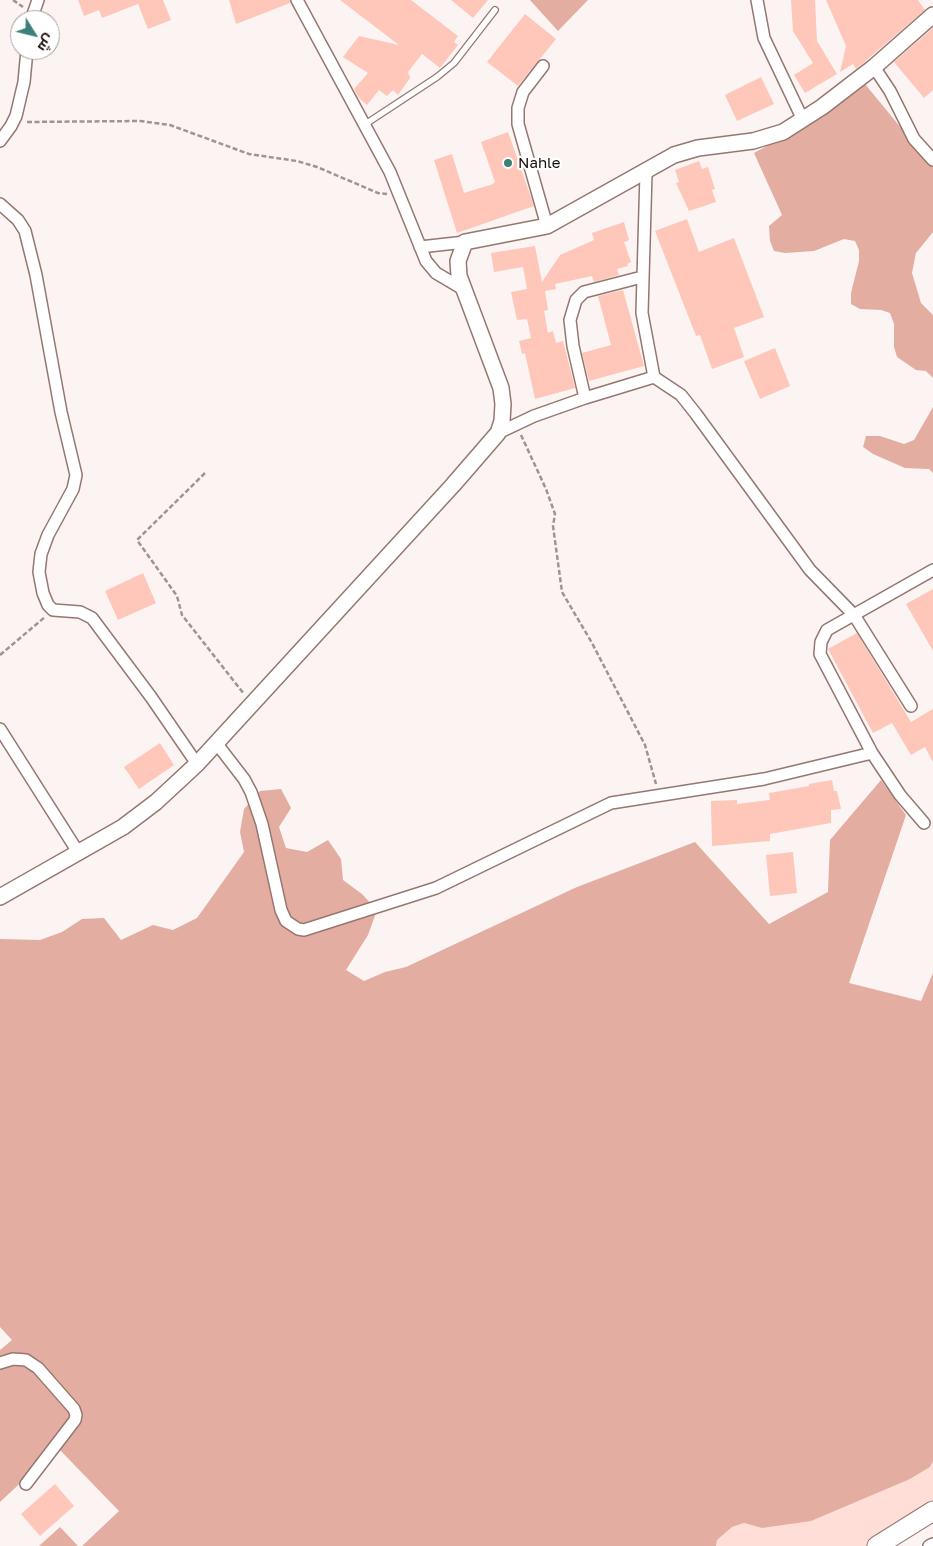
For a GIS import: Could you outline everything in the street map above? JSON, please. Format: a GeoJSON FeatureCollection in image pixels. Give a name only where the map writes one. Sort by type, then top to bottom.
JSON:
{"type":"FeatureCollection","features":[{"type":"Feature","properties":{"kind":"main road"},"geometry":{"type":"LineString","coordinates":[[877,1546],[933,1511]]}},
{"type":"Feature","properties":{"kind":"street"},"geometry":{"type":"LineString","coordinates":[[297,0],[390,172],[398,196],[426,261],[436,272],[463,288]]}},
{"type":"Feature","properties":{"kind":"street"},"geometry":{"type":"LineString","coordinates":[[757,0],[764,38],[803,120]]}},
{"type":"Feature","properties":{"kind":"street"},"geometry":{"type":"LineString","coordinates":[[420,247],[465,242],[547,226],[674,156],[698,148],[763,139],[783,132],[803,120],[874,67],[933,15]]}},
{"type":"Feature","properties":{"kind":"street"},"geometry":{"type":"LineString","coordinates":[[0,142],[13,122],[21,97],[26,60]]}},
{"type":"Feature","properties":{"kind":"street"},"geometry":{"type":"LineString","coordinates":[[543,66],[522,92],[518,108],[518,124],[547,226]]}},
{"type":"Feature","properties":{"kind":"street"},"geometry":{"type":"LineString","coordinates":[[874,67],[890,91],[914,139],[933,160]]}},
{"type":"Feature","properties":{"kind":"street"},"geometry":{"type":"LineString","coordinates":[[646,172],[642,313],[654,377],[680,395],[691,408],[732,460],[810,570],[854,615],[911,706]]}},
{"type":"Feature","properties":{"kind":"street"},"geometry":{"type":"LineString","coordinates":[[0,204],[18,220],[25,231],[36,275],[61,412],[76,475],[73,488],[48,535],[41,554],[39,572],[43,593],[48,605],[53,610],[80,612],[92,618],[151,697],[197,764]]}},
{"type":"Feature","properties":{"kind":"street"},"geometry":{"type":"LineString","coordinates":[[0,897],[123,827],[156,802],[197,764],[218,744],[392,549],[454,485],[498,433],[504,404],[501,388],[463,288],[458,261],[465,242]]}},
{"type":"Feature","properties":{"kind":"street"},"geometry":{"type":"LineString","coordinates":[[585,398],[573,346],[570,320],[576,300],[584,292],[642,277]]}},
{"type":"Feature","properties":{"kind":"street"},"geometry":{"type":"LineString","coordinates":[[498,433],[516,424],[585,398],[654,377]]}},
{"type":"Feature","properties":{"kind":"street"},"geometry":{"type":"LineString","coordinates":[[924,823],[900,795],[872,753],[820,654],[820,642],[827,630],[933,570]]}},
{"type":"Feature","properties":{"kind":"street"},"geometry":{"type":"LineString","coordinates":[[0,728],[78,852]]}},
{"type":"Feature","properties":{"kind":"street"},"geometry":{"type":"LineString","coordinates":[[218,744],[240,773],[251,792],[262,824],[281,910],[286,921],[298,929],[328,923],[436,888],[611,803],[764,779],[872,753]]}},
{"type":"Feature","properties":{"kind":"street"},"geometry":{"type":"LineString","coordinates":[[0,1363],[13,1359],[26,1360],[38,1368],[74,1409],[76,1415],[75,1420],[26,1484]]}},
{"type":"Feature","properties":{"kind":"street"},"geometry":{"type":"LineString","coordinates":[[929,1546],[933,1544]]}},
{"type":"Feature","properties":{"kind":"lane"},"geometry":{"type":"LineString","coordinates":[[364,125],[437,77],[454,63],[495,10]]}},
{"type":"Feature","properties":{"kind":"path"},"geometry":{"type":"LineString","coordinates":[[13,122],[140,121],[170,125],[249,154],[310,165],[378,193],[398,196]]}},
{"type":"Feature","properties":{"kind":"path"},"geometry":{"type":"LineString","coordinates":[[516,424],[546,489],[555,514],[553,526],[562,592],[592,643],[644,745],[660,795]]}},
{"type":"Feature","properties":{"kind":"path"},"geometry":{"type":"LineString","coordinates":[[205,473],[137,540],[177,596],[182,615],[253,705]]}},
{"type":"Feature","properties":{"kind":"path"},"geometry":{"type":"LineString","coordinates":[[0,655],[53,610]]}},
{"type":"Feature","properties":{"kind":"shaded area"},"geometry":{"type":"Polygon","coordinates":[[[530,0],[588,0],[558,31],[530,0]]]}},
{"type":"Feature","properties":{"kind":"shaded area"},"geometry":{"type":"Polygon","coordinates":[[[865,84],[933,167],[933,232],[916,253],[912,273],[921,303],[933,315],[933,378],[926,371],[916,370],[897,357],[894,347],[894,324],[890,313],[881,310],[860,309],[851,304],[851,293],[859,261],[859,250],[855,241],[844,239],[814,251],[785,253],[774,251],[770,241],[769,226],[782,215],[754,153],[791,133],[865,84]]]}},
{"type":"Feature","properties":{"kind":"shaded area"},"geometry":{"type":"Polygon","coordinates":[[[933,407],[933,473],[929,469],[905,468],[873,454],[863,447],[866,436],[880,436],[904,444],[914,440],[933,407]]]}},
{"type":"Feature","properties":{"kind":"shaded area"},"geometry":{"type":"Polygon","coordinates":[[[881,780],[906,815],[849,983],[921,1001],[933,973],[933,1461],[930,1467],[910,1479],[811,1521],[762,1528],[744,1523],[732,1527],[717,1540],[716,1546],[82,1546],[119,1511],[58,1448],[0,1502],[0,1350],[12,1340],[0,1327],[0,939],[40,940],[62,932],[82,919],[104,918],[121,940],[153,925],[173,930],[197,918],[244,852],[240,832],[244,809],[260,791],[281,789],[291,808],[279,827],[286,848],[307,852],[328,840],[341,859],[343,880],[362,894],[377,910],[368,935],[346,970],[364,981],[385,972],[406,967],[577,887],[695,842],[769,924],[828,892],[830,840],[881,780]]]}},
{"type":"Feature","properties":{"kind":"shaded area"},"geometry":{"type":"Polygon","coordinates":[[[933,1461],[933,1508],[889,1546],[716,1546],[717,1540],[732,1527],[744,1523],[762,1528],[798,1522],[910,1479],[930,1467],[933,1461]]]}},
{"type":"Feature","properties":{"kind":"shaded area"},"geometry":{"type":"Polygon","coordinates":[[[60,1527],[78,1546],[39,1546],[60,1527]]]}},
{"type":"Feature","properties":{"kind":"building"},"geometry":{"type":"Polygon","coordinates":[[[78,0],[163,0],[171,20],[148,29],[138,4],[102,18],[99,10],[84,16],[78,0]]]}},
{"type":"Feature","properties":{"kind":"building"},"geometry":{"type":"Polygon","coordinates":[[[229,0],[290,0],[290,3],[236,24],[229,0]]]}},
{"type":"Feature","properties":{"kind":"building"},"geometry":{"type":"Polygon","coordinates":[[[340,0],[411,0],[458,36],[454,42],[458,45],[440,68],[422,54],[408,72],[410,78],[398,95],[393,90],[387,96],[379,90],[367,105],[359,98],[354,89],[368,73],[343,57],[359,36],[399,45],[340,0]]]}},
{"type":"Feature","properties":{"kind":"building"},"geometry":{"type":"Polygon","coordinates":[[[451,0],[488,0],[473,18],[451,0]]]}},
{"type":"Feature","properties":{"kind":"building"},"geometry":{"type":"Polygon","coordinates":[[[791,0],[815,0],[817,41],[837,74],[805,93],[794,75],[813,63],[793,31],[791,0]]]}},
{"type":"Feature","properties":{"kind":"building"},"geometry":{"type":"Polygon","coordinates":[[[826,0],[918,0],[925,10],[856,69],[853,64],[840,72],[846,46],[826,0]]]}},
{"type":"Feature","properties":{"kind":"building"},"geometry":{"type":"Polygon","coordinates":[[[525,14],[556,39],[518,86],[487,62],[525,14]]]}},
{"type":"Feature","properties":{"kind":"building"},"geometry":{"type":"Polygon","coordinates":[[[933,28],[933,90],[924,98],[894,62],[933,28]]]}},
{"type":"Feature","properties":{"kind":"building"},"geometry":{"type":"Polygon","coordinates":[[[761,77],[774,104],[737,121],[725,95],[761,77]]]}},
{"type":"Feature","properties":{"kind":"building"},"geometry":{"type":"Polygon","coordinates":[[[508,132],[534,206],[457,233],[434,160],[452,154],[464,193],[493,184],[495,182],[481,142],[508,132]]]}},
{"type":"Feature","properties":{"kind":"building"},"geometry":{"type":"Polygon","coordinates":[[[699,161],[702,169],[708,167],[715,189],[712,190],[716,202],[689,211],[676,183],[679,182],[675,170],[699,161]]]}},
{"type":"Feature","properties":{"kind":"building"},"geometry":{"type":"Polygon","coordinates":[[[687,219],[699,252],[734,238],[764,317],[734,328],[744,357],[712,369],[700,335],[696,336],[655,231],[687,219]]]}},
{"type":"Feature","properties":{"kind":"building"},"geometry":{"type":"Polygon","coordinates":[[[624,222],[629,240],[624,242],[631,262],[627,264],[628,266],[617,269],[619,275],[594,282],[592,276],[555,284],[556,289],[545,291],[548,310],[544,311],[548,333],[553,331],[556,343],[563,341],[575,388],[535,399],[525,353],[522,354],[519,341],[531,338],[527,319],[517,320],[511,292],[527,289],[523,267],[494,272],[491,253],[535,246],[542,282],[560,255],[594,240],[592,233],[624,222]]]}},
{"type":"Feature","properties":{"kind":"building"},"geometry":{"type":"Polygon","coordinates":[[[623,290],[644,366],[589,381],[582,353],[611,345],[598,296],[623,290]]]}},
{"type":"Feature","properties":{"kind":"building"},"geometry":{"type":"Polygon","coordinates":[[[775,348],[790,386],[760,399],[744,361],[775,348]]]}},
{"type":"Feature","properties":{"kind":"building"},"geometry":{"type":"Polygon","coordinates":[[[143,573],[156,603],[118,620],[105,591],[143,573]]]}},
{"type":"Feature","properties":{"kind":"building"},"geometry":{"type":"Polygon","coordinates":[[[933,589],[933,651],[906,604],[933,589]]]}},
{"type":"Feature","properties":{"kind":"building"},"geometry":{"type":"Polygon","coordinates":[[[857,633],[911,722],[933,709],[933,762],[925,747],[911,755],[892,723],[873,733],[828,649],[857,633]]]}},
{"type":"Feature","properties":{"kind":"building"},"geometry":{"type":"Polygon","coordinates":[[[160,743],[174,765],[139,789],[124,767],[160,743]]]}},
{"type":"Feature","properties":{"kind":"building"},"geometry":{"type":"Polygon","coordinates":[[[832,780],[834,791],[837,791],[841,809],[831,810],[831,823],[770,834],[770,841],[712,846],[711,801],[737,800],[737,804],[770,800],[769,793],[832,780]]]}},
{"type":"Feature","properties":{"kind":"building"},"geometry":{"type":"Polygon","coordinates":[[[793,852],[797,893],[770,896],[766,855],[793,852]]]}},
{"type":"Feature","properties":{"kind":"building"},"geometry":{"type":"Polygon","coordinates":[[[55,1484],[74,1506],[40,1536],[21,1514],[55,1484]]]}},
{"type":"Feature","properties":{"kind":"place","name":"Nahle"},"geometry":{"type":"Point","coordinates":[508,163]}}]}
